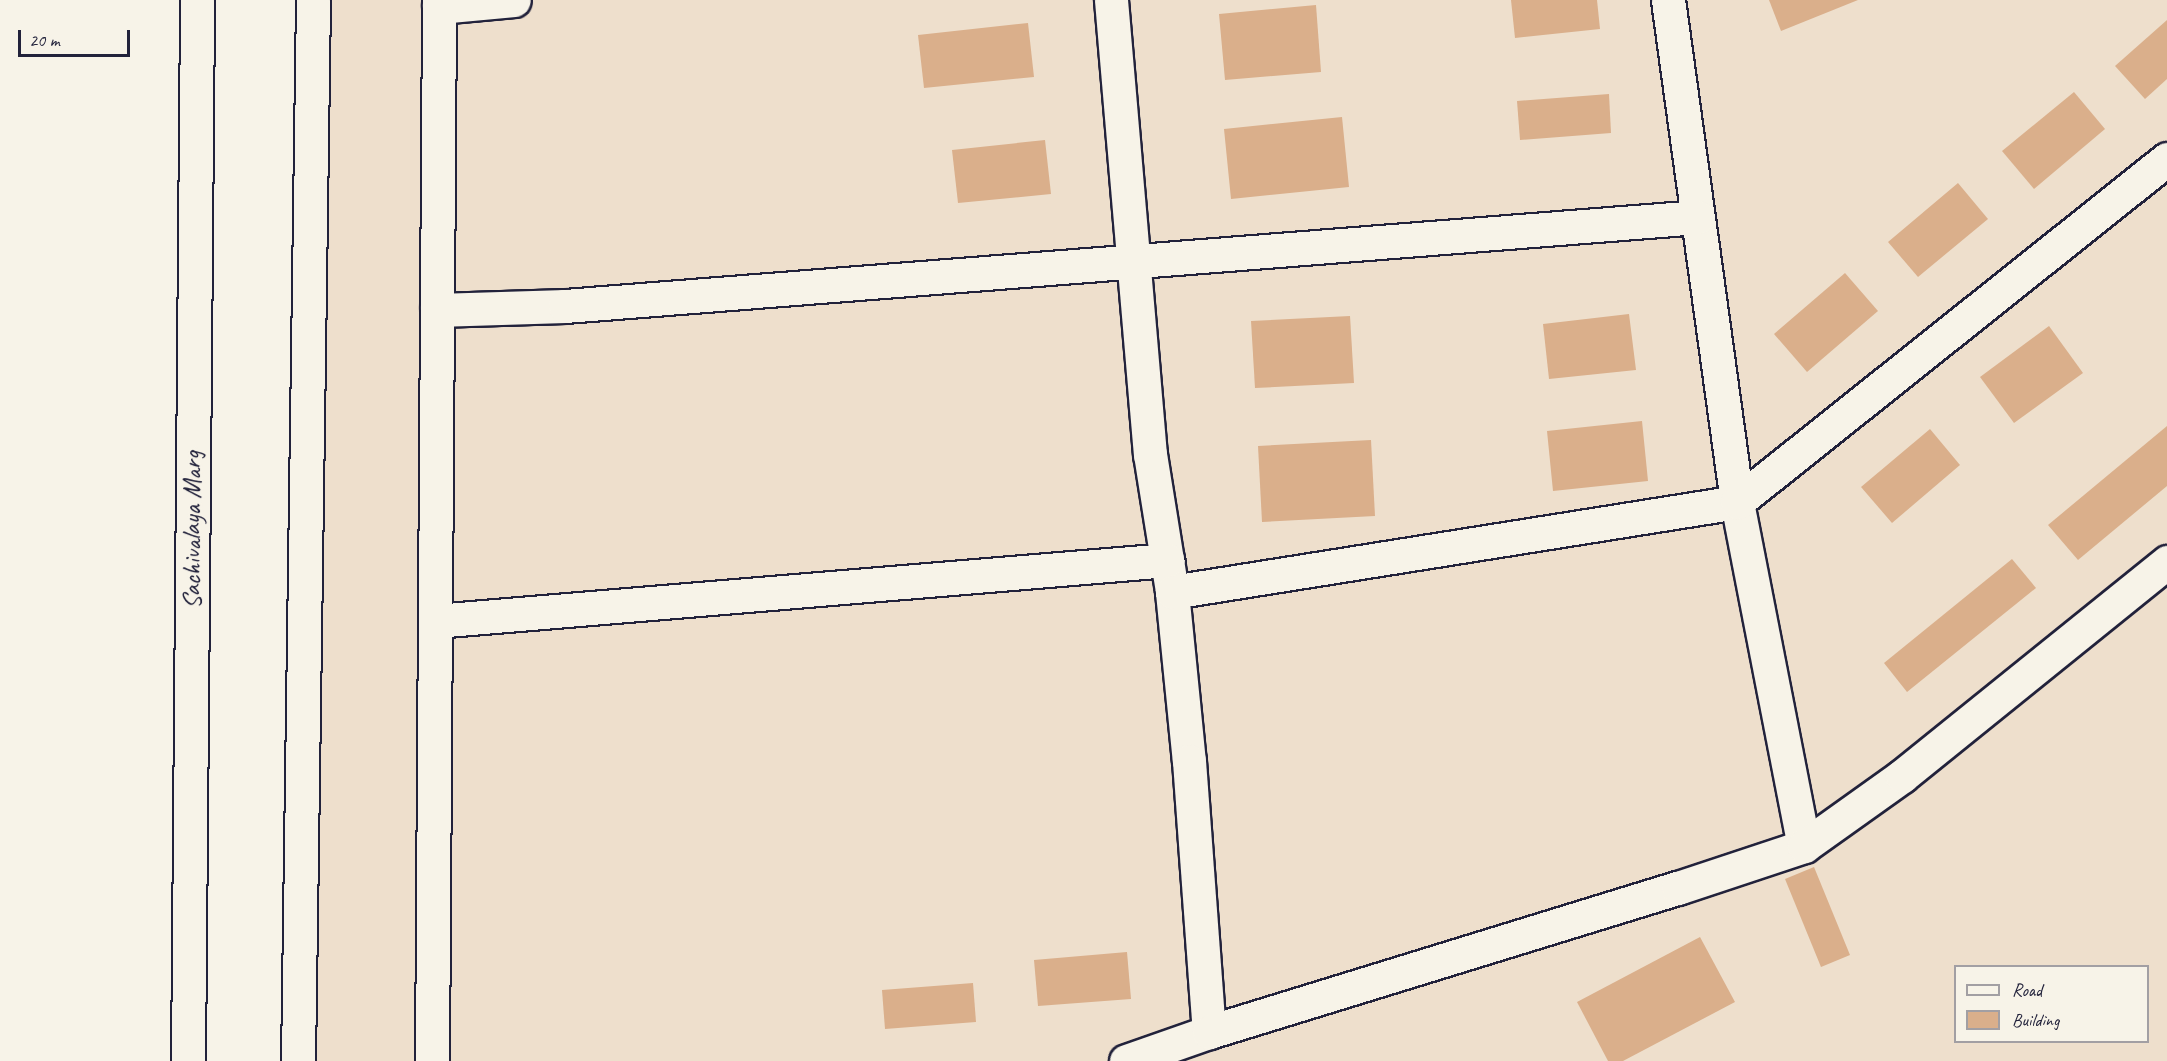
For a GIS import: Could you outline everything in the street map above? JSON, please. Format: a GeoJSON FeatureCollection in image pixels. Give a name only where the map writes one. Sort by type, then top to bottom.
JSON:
{"type":"FeatureCollection","features":[{"type":"Feature","properties":{"kind":"main road","name":"Sachivalaya Marg"},"geometry":{"type":"LineString","coordinates":[[188,1061],[197,0]]}},
{"type":"Feature","properties":{"kind":"main road"},"geometry":{"type":"LineString","coordinates":[[298,1061],[313,0]]}},
{"type":"Feature","properties":{"kind":"main road"},"geometry":{"type":"LineString","coordinates":[[432,1061],[439,4],[514,0]]}},
{"type":"Feature","properties":{"kind":"main road"},"geometry":{"type":"LineString","coordinates":[[1111,0],[1150,454],[1172,592],[1189,761],[1209,1032]]}},
{"type":"Feature","properties":{"kind":"main road"},"geometry":{"type":"LineString","coordinates":[[1668,0],[1737,502],[1804,846]]}},
{"type":"Feature","properties":{"kind":"main road"},"geometry":{"type":"LineString","coordinates":[[1172,592],[1737,502],[2167,159]]}},
{"type":"Feature","properties":{"kind":"main road"},"geometry":{"type":"LineString","coordinates":[[437,310],[565,306],[1698,217]]}},
{"type":"Feature","properties":{"kind":"main road"},"geometry":{"type":"LineString","coordinates":[[435,621],[1167,560]]}},
{"type":"Feature","properties":{"kind":"main road"},"geometry":{"type":"LineString","coordinates":[[1126,1061],[1209,1032],[1666,892],[1804,846],[1902,776],[2167,562]]}},
{"type":"Feature","properties":{"kind":"shaded area"},"geometry":{"type":"Polygon","coordinates":[[[326,0],[2167,0],[2167,1061],[306,1061],[326,0]]]}},
{"type":"Feature","properties":{"kind":"building"},"geometry":{"type":"Polygon","coordinates":[[[1511,0],[1597,0],[1600,29],[1515,38],[1511,0]]]}},
{"type":"Feature","properties":{"kind":"building"},"geometry":{"type":"Polygon","coordinates":[[[1769,0],[1858,0],[1781,31],[1769,0]]]}},
{"type":"Feature","properties":{"kind":"building"},"geometry":{"type":"Polygon","coordinates":[[[1316,5],[1321,72],[1225,80],[1219,14],[1316,5]]]}},
{"type":"Feature","properties":{"kind":"building"},"geometry":{"type":"Polygon","coordinates":[[[2167,20],[2167,79],[2145,99],[2115,66],[2167,20]]]}},
{"type":"Feature","properties":{"kind":"building"},"geometry":{"type":"Polygon","coordinates":[[[1028,23],[1034,77],[924,88],[918,35],[1028,23]]]}},
{"type":"Feature","properties":{"kind":"building"},"geometry":{"type":"Polygon","coordinates":[[[2074,92],[2105,129],[2034,189],[2002,151],[2074,92]]]}},
{"type":"Feature","properties":{"kind":"building"},"geometry":{"type":"Polygon","coordinates":[[[1609,94],[1611,133],[1520,140],[1517,101],[1609,94]]]}},
{"type":"Feature","properties":{"kind":"building"},"geometry":{"type":"Polygon","coordinates":[[[1342,117],[1349,187],[1231,199],[1224,129],[1342,117]]]}},
{"type":"Feature","properties":{"kind":"building"},"geometry":{"type":"Polygon","coordinates":[[[1045,140],[1051,194],[958,203],[952,150],[1045,140]]]}},
{"type":"Feature","properties":{"kind":"building"},"geometry":{"type":"Polygon","coordinates":[[[1958,183],[1988,219],[1918,277],[1888,242],[1958,183]]]}},
{"type":"Feature","properties":{"kind":"building"},"geometry":{"type":"Polygon","coordinates":[[[1845,273],[1878,311],[1807,372],[1774,334],[1845,273]]]}},
{"type":"Feature","properties":{"kind":"building"},"geometry":{"type":"Polygon","coordinates":[[[1629,314],[1636,370],[1549,379],[1543,324],[1629,314]]]}},
{"type":"Feature","properties":{"kind":"building"},"geometry":{"type":"Polygon","coordinates":[[[1350,316],[1354,383],[1255,388],[1251,321],[1350,316]]]}},
{"type":"Feature","properties":{"kind":"building"},"geometry":{"type":"Polygon","coordinates":[[[2049,326],[2083,373],[2014,423],[1980,377],[2049,326]]]}},
{"type":"Feature","properties":{"kind":"building"},"geometry":{"type":"Polygon","coordinates":[[[1642,421],[1648,481],[1553,491],[1547,431],[1642,421]]]}},
{"type":"Feature","properties":{"kind":"building"},"geometry":{"type":"Polygon","coordinates":[[[2167,426],[2167,486],[2078,560],[2048,525],[2167,426]]]}},
{"type":"Feature","properties":{"kind":"building"},"geometry":{"type":"Polygon","coordinates":[[[1930,429],[1960,465],[1892,523],[1861,487],[1930,429]]]}},
{"type":"Feature","properties":{"kind":"building"},"geometry":{"type":"Polygon","coordinates":[[[1371,440],[1375,516],[1262,522],[1258,446],[1371,440]]]}},
{"type":"Feature","properties":{"kind":"building"},"geometry":{"type":"Polygon","coordinates":[[[2012,559],[2036,588],[1907,692],[1884,663],[2012,559]]]}},
{"type":"Feature","properties":{"kind":"building"},"geometry":{"type":"Polygon","coordinates":[[[1814,867],[1850,955],[1821,967],[1785,879],[1814,867]]]}},
{"type":"Feature","properties":{"kind":"building"},"geometry":{"type":"Polygon","coordinates":[[[1700,937],[1735,1002],[1623,1061],[1608,1061],[1577,1002],[1700,937]]]}},
{"type":"Feature","properties":{"kind":"building"},"geometry":{"type":"Polygon","coordinates":[[[1127,952],[1131,999],[1038,1006],[1034,960],[1127,952]]]}},
{"type":"Feature","properties":{"kind":"building"},"geometry":{"type":"Polygon","coordinates":[[[973,983],[976,1022],[885,1029],[882,990],[973,983]]]}}]}
